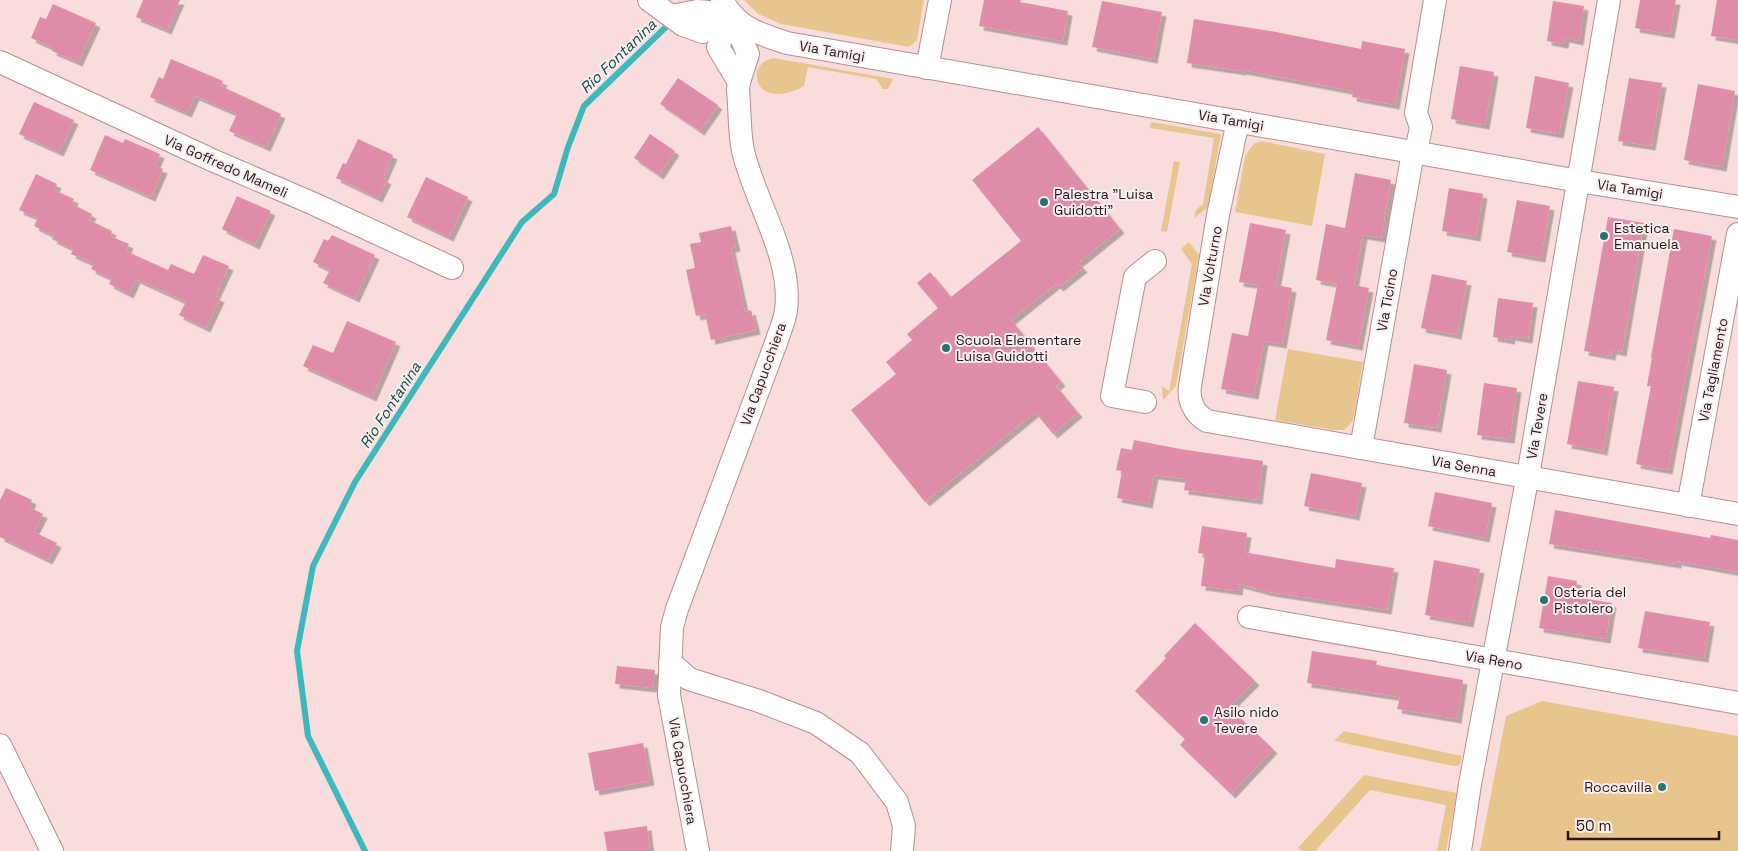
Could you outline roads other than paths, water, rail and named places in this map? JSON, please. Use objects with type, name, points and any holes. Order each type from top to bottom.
[{"type":"street","points":[[650,0],[671,16],[726,7]]},
{"type":"street","points":[[692,0],[726,7]]},
{"type":"street","points":[[928,68],[940,0]]},
{"type":"street","name":"Via Ticino","points":[[1361,448],[1420,126],[1416,113],[1435,0]]},
{"type":"street","name":"Via Tevere","points":[[1460,851],[1470,784],[1528,478],[1609,0]]},
{"type":"street","name":"Via Tamigi","points":[[726,7],[746,28],[787,43],[1738,207]]},
{"type":"street","name":"Via Capucchiera","points":[[698,851],[669,695],[672,626],[777,340],[786,310],[786,280],[782,260],[755,190],[743,150],[739,82],[748,54],[726,7]]},
{"type":"street","name":"Via Goffredo Mameli","points":[[0,62],[452,268]]},
{"type":"street","name":"Via Volturno","points":[[1195,410],[1189,393],[1190,386],[1218,215],[1238,122]]},
{"type":"street","name":"Via Tagliamento","points":[[1688,506],[1738,234]]},
{"type":"street","points":[[1145,402],[1112,396],[1135,277],[1155,261]]},
{"type":"street","name":"Via Senna","points":[[1195,410],[1198,415],[1207,421],[1738,514]]},
{"type":"street","name":"Via Reno","points":[[1249,617],[1738,703]]},
{"type":"street","points":[[670,662],[689,679],[760,701],[816,724],[860,753],[896,802],[904,826],[902,851]]},
{"type":"street","points":[[0,746],[52,851]]},
{"type":"waterway","name":"Rio Fontanina","points":[[365,851],[308,736],[297,651],[313,566],[355,482],[522,222],[554,194],[568,147],[584,106],[668,25]]},
{"type":"place","name":"Palestra \"Luisa Guidotti\"","points":[[1044,202]]},
{"type":"place","name":"Estetica Emanuela","points":[[1604,236]]},
{"type":"place","name":"Scuola Elementare Luisa Guidotti","points":[[946,348]]},
{"type":"place","name":"Osteria del Pistolero","points":[[1544,600]]},
{"type":"place","name":"Asilo nido Tevere","points":[[1204,720]]},
{"type":"place","name":"Roccavilla","points":[[1662,787]]}]
